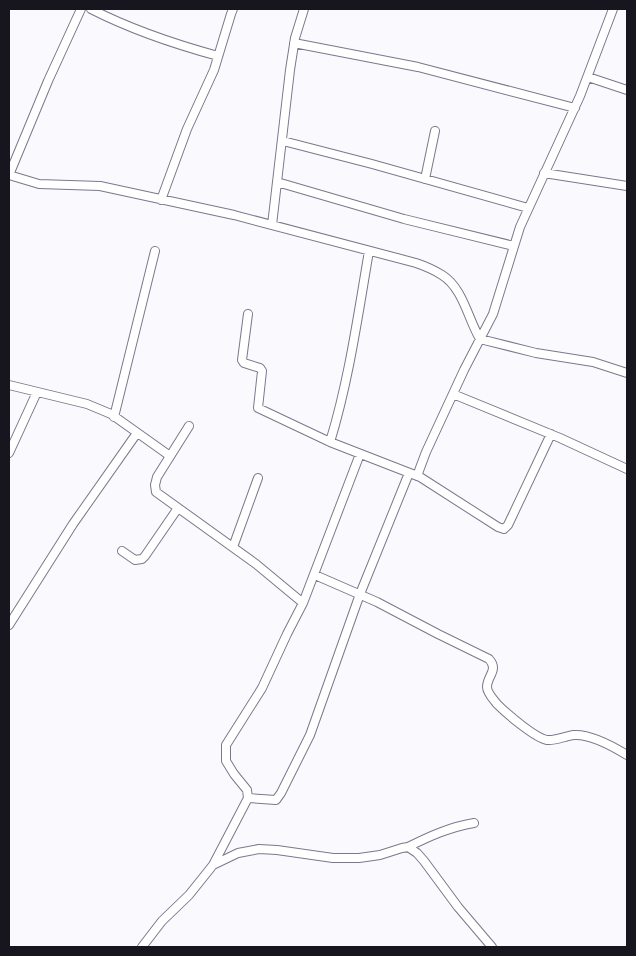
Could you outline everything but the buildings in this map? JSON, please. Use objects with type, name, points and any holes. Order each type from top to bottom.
[{"type":"street","points":[[81,9],[48,81],[9,175],[39,184],[100,186],[241,216],[416,263],[430,268],[447,279],[459,295],[480,339]]},
{"type":"street","points":[[91,9],[117,22],[162,40],[218,56]]},
{"type":"street","points":[[161,200],[187,129],[214,70],[230,14],[234,9]]},
{"type":"street","points":[[272,225],[294,43],[304,9]]},
{"type":"street","points":[[417,476],[453,394],[493,314],[520,226],[575,108],[613,9]]},
{"type":"street","points":[[294,43],[418,67],[575,108]]},
{"type":"street","points":[[588,77],[627,90]]},
{"type":"street","points":[[424,179],[435,132]]},
{"type":"street","points":[[282,141],[528,208]]},
{"type":"street","points":[[544,173],[627,186]]},
{"type":"street","points":[[278,182],[404,219],[514,246]]},
{"type":"street","points":[[114,417],[155,251]]},
{"type":"street","points":[[330,442],[349,364],[369,251]]},
{"type":"street","points":[[248,314],[242,360],[244,363],[260,368],[262,371],[258,408],[330,442],[409,472],[498,527],[504,529],[508,525],[551,434]]},
{"type":"street","points":[[480,339],[536,353],[593,362],[627,373]]},
{"type":"street","points":[[9,384],[87,404],[114,417],[170,456]]},
{"type":"street","points":[[9,453],[38,392]]},
{"type":"street","points":[[453,394],[551,434],[627,469]]},
{"type":"street","points":[[189,426],[157,477],[155,488],[158,494],[233,547],[303,603]]},
{"type":"street","points":[[9,625],[73,524],[137,433]]},
{"type":"street","points":[[142,947],[162,921],[189,896],[212,865],[248,798],[248,790],[226,761],[226,746],[262,688],[303,603],[360,454]]},
{"type":"street","points":[[248,798],[276,800],[282,793],[310,735],[360,594],[409,472]]},
{"type":"street","points":[[233,547],[258,478]]},
{"type":"street","points":[[122,551],[135,560],[142,558],[150,551],[178,508]]},
{"type":"street","points":[[314,575],[360,594],[490,659],[493,671],[488,684],[489,693],[496,703],[520,724],[542,738],[548,740],[574,735],[588,736],[627,755]]},
{"type":"street","points":[[212,865],[238,853],[259,849],[284,850],[332,858],[380,855],[408,847],[457,826],[474,823]]},
{"type":"street","points":[[408,847],[424,861],[458,907],[492,947]]}]
